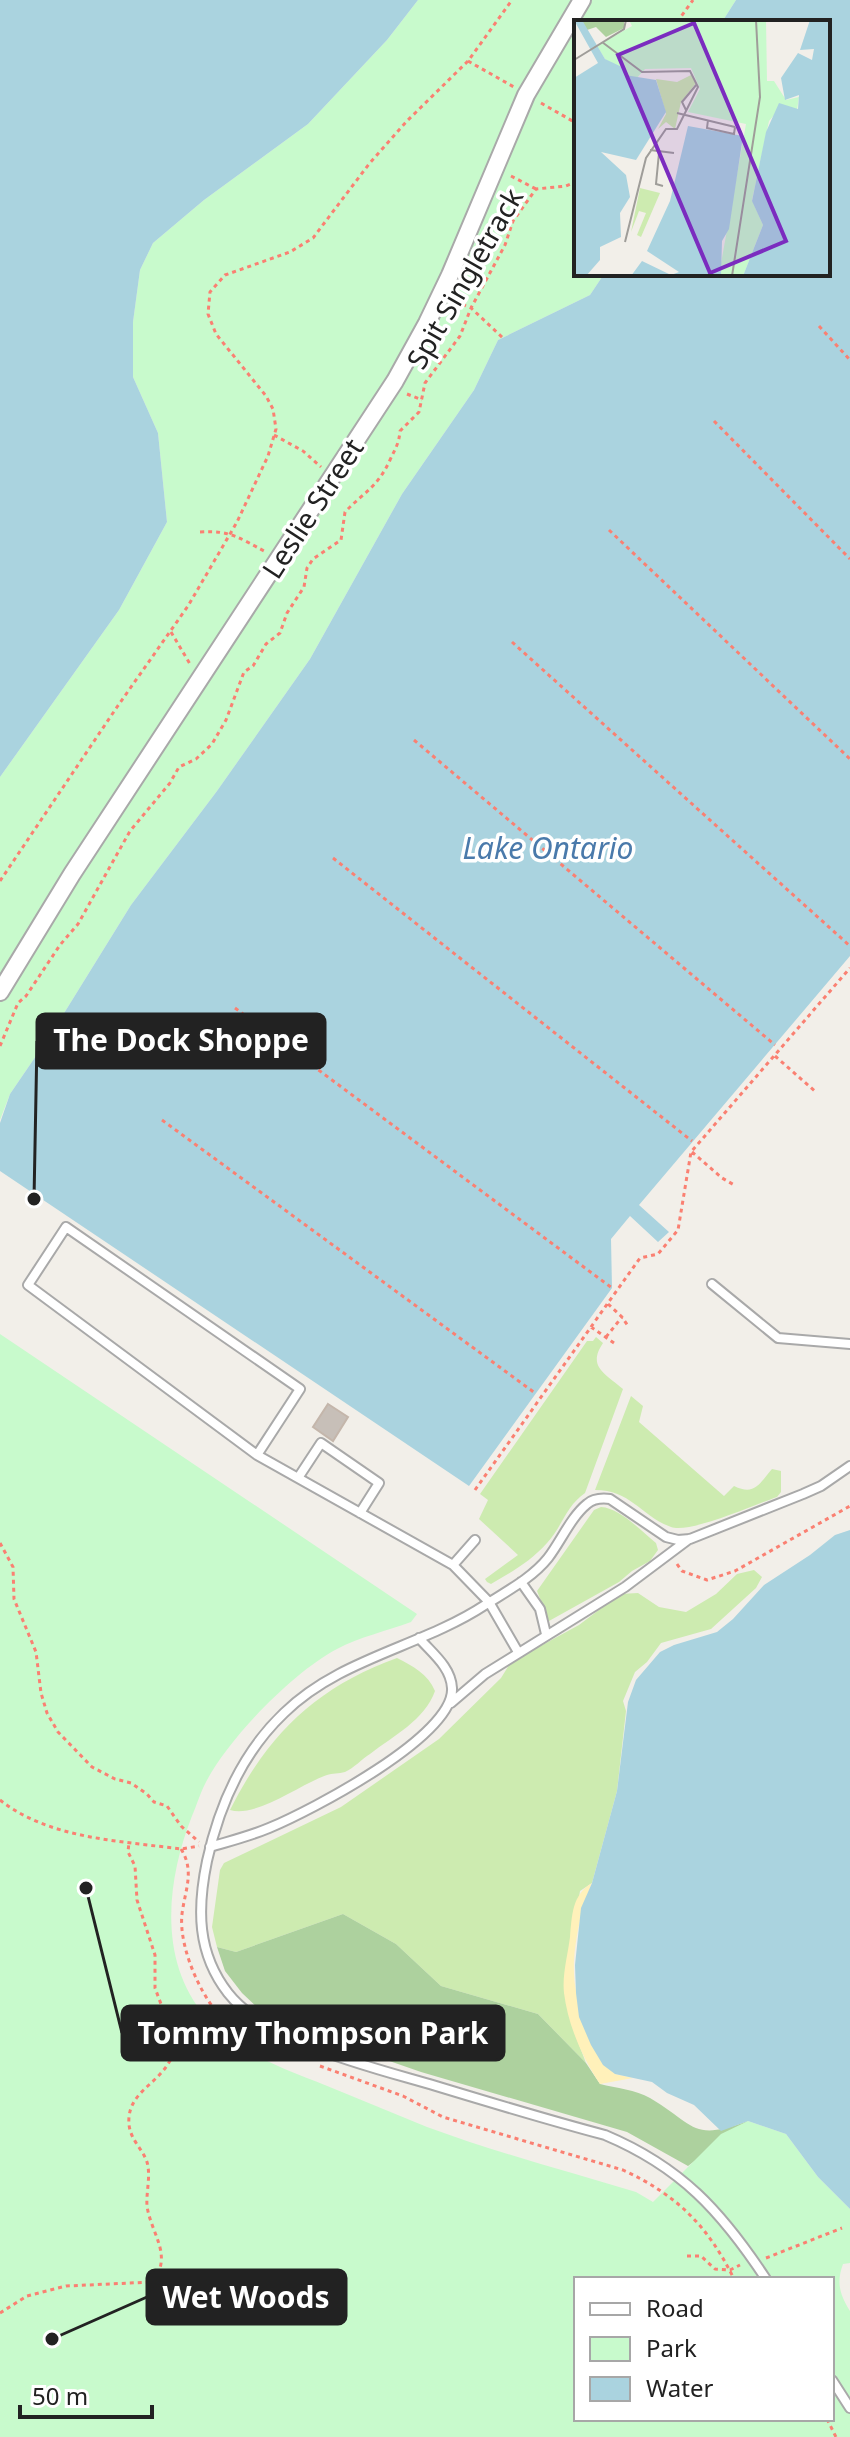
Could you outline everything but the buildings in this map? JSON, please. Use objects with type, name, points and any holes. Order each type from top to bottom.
[{"type":"street","name":"Leslie Street","points":[[0,992],[72,874],[395,381],[427,323],[526,95],[582,0]]},
{"type":"lane","points":[[257,1455],[300,1389],[66,1227],[28,1285],[257,1455],[453,1565],[489,1602],[518,1652]]},
{"type":"lane","points":[[712,1284],[778,1338],[849,1342]]},
{"type":"lane","points":[[298,1478],[321,1443],[379,1483],[360,1513]]},
{"type":"lane","points":[[208,1847],[267,1829],[335,1796],[427,1734],[450,1704],[485,1674],[625,1587],[690,1539],[812,1490],[850,1466]]},
{"type":"lane","points":[[690,1539],[666,1537],[618,1502],[602,1498],[594,1500],[582,1510],[547,1560],[521,1582],[442,1629],[335,1675],[282,1714],[234,1778],[219,1813],[208,1847],[201,1893],[203,1943],[213,1970],[230,1995],[253,2016],[281,2033],[331,2055],[605,2135],[664,2164],[709,2204],[764,2277]]},
{"type":"lane","points":[[453,1565],[475,1540]]},
{"type":"lane","points":[[521,1582],[540,1609],[546,1634]]},
{"type":"lane","points":[[419,1638],[444,1665],[450,1677],[453,1690],[450,1704]]},
{"type":"lane","points":[[834,2383],[850,2408]]},
{"type":"path","points":[[0,881],[171,632],[230,533],[258,479],[274,435],[274,416],[266,396],[223,344],[209,319],[210,293],[225,275],[290,252],[313,238],[369,164],[407,121],[468,61],[512,0]]},
{"type":"path","points":[[678,20],[693,0]]},
{"type":"path","points":[[468,61],[574,122]]},
{"type":"path","points":[[491,171],[515,177],[536,189]]},
{"type":"path","name":"Spit Singletrack","points":[[0,1046],[18,1003],[78,924],[130,831],[170,783],[179,767],[196,759],[212,744],[226,720],[244,672],[253,666],[266,644],[280,633],[287,613],[304,587],[307,568],[313,559],[341,540],[345,512],[376,486],[386,471],[399,444],[400,431],[419,412],[425,383],[460,336],[471,308],[505,245],[513,221],[536,189],[574,183]]},
{"type":"path","points":[[471,308],[503,338]]},
{"type":"path","points":[[819,326],[850,360]]},
{"type":"path","points":[[714,421],[850,559]]},
{"type":"path","points":[[274,435],[303,451],[333,477]]},
{"type":"path","points":[[609,530],[850,759]]},
{"type":"path","points":[[200,532],[230,533],[280,558]]},
{"type":"path","points":[[171,632],[184,658],[202,675]]},
{"type":"path","points":[[512,642],[850,946]]},
{"type":"path","points":[[414,740],[775,1045]]},
{"type":"path","points":[[333,858],[692,1141]]},
{"type":"path","points":[[475,1490],[640,1258],[658,1254],[678,1230],[691,1152],[850,968]]},
{"type":"path","points":[[235,1008],[612,1288]]},
{"type":"path","points":[[774,1055],[817,1093]]},
{"type":"path","points":[[162,1120],[535,1393]]},
{"type":"path","points":[[691,1152],[736,1186]]},
{"type":"path","points":[[608,1304],[628,1326]]},
{"type":"path","points":[[606,1337],[622,1317]]},
{"type":"path","points":[[591,1327],[614,1343]]},
{"type":"path","points":[[671,1554],[682,1571],[707,1580],[735,1571],[850,1506]]},
{"type":"path","points":[[0,1543],[13,1567],[14,1599],[36,1652],[47,1713],[58,1732],[92,1767],[131,1783],[154,1802],[167,1806],[181,1826],[208,1847]]},
{"type":"path","points":[[0,1800],[11,1809],[42,1823],[74,1833],[181,1849]]},
{"type":"path","points":[[0,2313],[27,2296],[66,2286],[152,2282],[160,2272],[162,2248],[151,2225],[147,2202],[147,2160],[134,2143],[129,2117],[139,2093],[162,2072],[175,2052],[173,2036],[155,1988],[155,1955],[137,1900],[135,1866],[128,1852],[129,1842]]},
{"type":"green space","points":[[418,0],[736,0],[723,20],[574,20],[574,276],[603,276],[590,295],[498,340],[474,390],[402,494],[310,659],[217,791],[131,905],[10,1094],[0,1120],[0,777],[119,610],[167,522],[158,433],[133,377],[133,322],[140,270],[153,243],[204,200],[308,124],[387,40]]},
{"type":"green space","points":[[0,1334],[417,1614],[411,1622],[337,1649],[301,1673],[246,1727],[206,1782],[183,1840],[171,1919],[173,1945],[180,1971],[190,1995],[206,2017],[234,2042],[284,2069],[427,2127],[636,2192],[653,2202],[721,2134],[748,2121],[786,2134],[818,2177],[850,2209],[850,2263],[843,2264],[840,2283],[850,2311],[850,2437],[0,2437]]},
{"type":"green space","points":[[596,1337],[603,1343],[597,1358],[600,1369],[623,1389],[585,1493],[573,1504],[541,1549],[521,1566],[491,1584],[485,1579],[518,1555],[479,1519],[488,1500],[480,1494],[587,1341],[593,1341]]},
{"type":"green space","points":[[631,1396],[643,1406],[639,1422],[724,1496],[734,1486],[747,1490],[756,1487],[772,1469],[781,1471],[781,1492],[777,1497],[723,1517],[680,1528],[661,1522],[618,1494],[595,1490]]},
{"type":"green space","points":[[601,1507],[616,1511],[630,1521],[656,1543],[658,1550],[650,1561],[619,1582],[549,1621],[537,1591],[594,1510]]},
{"type":"green space","points":[[754,1570],[762,1577],[756,1588],[711,1629],[661,1643],[635,1672],[623,1701],[626,1711],[617,1791],[592,1883],[580,1891],[564,1990],[572,2026],[586,2063],[538,2014],[441,1986],[396,1944],[343,1914],[236,1952],[217,1947],[212,1927],[220,1870],[224,1863],[341,1807],[439,1739],[501,1678],[511,1662],[579,1625],[620,1594],[638,1593],[659,1607],[686,1612],[716,1594],[737,1574]]},
{"type":"green space","points":[[397,1658],[424,1675],[435,1691],[416,1719],[345,1772],[317,1779],[266,1805],[241,1811],[230,1810],[261,1758],[298,1716],[342,1683]]},
{"type":"green space","points":[[343,1914],[396,1944],[441,1986],[538,2014],[586,2063],[600,2084],[644,2095],[695,2128],[715,2130],[748,2121],[688,2166],[627,2132],[421,2072],[286,2025],[260,2010],[225,1971],[217,1947],[236,1952]]},
{"type":"sand","points":[[592,1883],[577,1938],[574,1968],[577,1994],[615,2074],[633,2078],[600,2084],[572,2029],[564,1986],[574,1906],[580,1893]]},
{"type":"water","points":[[0,0],[418,0],[387,40],[308,124],[204,200],[153,243],[140,270],[133,322],[133,377],[158,433],[167,522],[119,610],[0,777]]},
{"type":"water","name":"Lake Ontario","points":[[736,0],[850,0],[850,956],[639,1205],[669,1232],[658,1242],[630,1216],[611,1239],[612,1288],[469,1486],[0,1171],[0,1123],[10,1094],[131,905],[217,791],[310,659],[402,494],[474,390],[498,340],[590,295],[603,276],[830,276],[830,20],[723,20]]},
{"type":"water","points":[[850,1530],[850,2209],[818,2177],[786,2134],[748,2121],[721,2131],[694,2105],[667,2093],[652,2082],[615,2074],[603,2065],[579,2017],[575,1965],[581,1908],[592,1883],[617,1791],[628,1702],[636,1680],[660,1652],[717,1632],[764,1585],[835,1535]]},
{"type":"place","name":"The Dock Shoppe","points":[[34,1199]]},
{"type":"place","name":"Tommy Thompson Park","points":[[86,1888]]},
{"type":"place","name":"Wet Woods","points":[[52,2339]]}]
